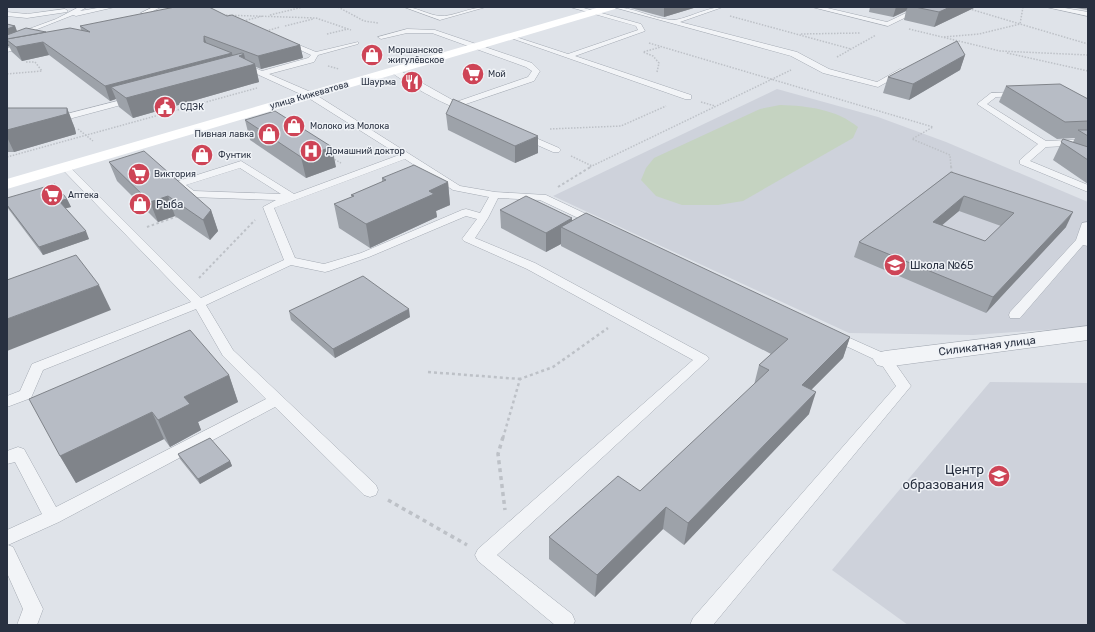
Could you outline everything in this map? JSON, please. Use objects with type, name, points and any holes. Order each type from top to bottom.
[{"type":"main road","name":"улица Кижеватова","points":[[7,184],[611,7]]},
{"type":"street","name":"Силикатная улица","points":[[885,359],[1088,334]]},
{"type":"lane","points":[[64,17],[112,7]]},
{"type":"lane","points":[[142,23],[156,20],[144,13],[158,7]]},
{"type":"lane","points":[[407,7],[440,18],[483,7]]},
{"type":"lane","points":[[573,7],[639,25],[660,18]]},
{"type":"lane","points":[[616,7],[794,54],[826,72],[878,85],[912,67]]},
{"type":"lane","points":[[672,22],[720,7]]},
{"type":"lane","points":[[814,7],[888,24],[924,7]]},
{"type":"lane","points":[[1049,7],[1088,14]]},
{"type":"lane","points":[[7,39],[64,17],[82,8]]},
{"type":"lane","points":[[7,14],[27,16],[82,8]]},
{"type":"lane","points":[[568,56],[642,31],[639,25]]},
{"type":"lane","points":[[381,37],[407,31],[433,31],[529,65],[536,72],[531,79],[455,105]]},
{"type":"lane","points":[[262,32],[315,54],[356,43]]},
{"type":"lane","points":[[511,37],[688,97]]},
{"type":"lane","points":[[7,50],[37,44]]},
{"type":"lane","points":[[261,74],[311,60],[315,54]]},
{"type":"lane","points":[[233,62],[310,95],[457,188],[495,195],[542,197],[606,227]]},
{"type":"lane","points":[[232,72],[247,68]]},
{"type":"lane","points":[[394,71],[439,97],[470,111]]},
{"type":"lane","points":[[1032,94],[994,95],[981,104],[1044,144],[1088,142]]},
{"type":"lane","points":[[44,121],[51,121],[140,97]]},
{"type":"lane","points":[[513,131],[556,150]]},
{"type":"lane","points":[[1044,144],[1023,162],[1088,189]]},
{"type":"lane","points":[[290,261],[268,207],[406,156]]},
{"type":"lane","points":[[241,164],[293,198],[191,194],[179,184],[241,164]]},
{"type":"lane","points":[[64,167],[199,303],[228,353],[370,490]]},
{"type":"lane","points":[[495,195],[483,218],[468,239],[531,266],[702,359],[484,555],[565,624]]},
{"type":"lane","points":[[7,402],[26,394],[37,367],[199,303],[290,261],[325,268],[365,255],[466,212],[483,218]]},
{"type":"lane","points":[[1015,315],[1085,242],[1086,225]]},
{"type":"lane","points":[[700,625],[904,386],[885,359],[821,328]]},
{"type":"lane","points":[[7,538],[53,517],[276,400]]},
{"type":"lane","points":[[7,458],[18,453],[53,517]]},
{"type":"lane","points":[[7,553],[34,610],[27,625]]},
{"type":"path","points":[[236,22],[303,7]]},
{"type":"path","points":[[338,7],[364,21],[394,26],[407,31]]},
{"type":"path","points":[[970,7],[966,8],[1088,44]]},
{"type":"path","points":[[1020,24],[1023,7]]},
{"type":"path","points":[[710,10],[851,49]]},
{"type":"path","points":[[223,15],[268,15],[316,18],[348,29],[327,34]]},
{"type":"path","points":[[262,32],[316,18]]},
{"type":"path","points":[[888,24],[1088,71]]},
{"type":"path","points":[[940,37],[979,34],[1020,24]]},
{"type":"path","points":[[796,34],[865,33]]},
{"type":"path","points":[[819,68],[880,33],[873,33]]},
{"type":"path","points":[[627,36],[933,127],[912,139],[950,155],[953,180]]},
{"type":"path","points":[[650,84],[656,77],[659,63],[653,56],[643,52],[661,46]]},
{"type":"path","points":[[1000,51],[1088,55]]},
{"type":"path","points":[[7,74],[42,71],[35,62]]},
{"type":"path","points":[[542,197],[592,166],[808,62]]},
{"type":"path","points":[[328,66],[341,70]]},
{"type":"path","points":[[7,157],[279,82]]},
{"type":"path","points":[[513,131],[621,126],[688,97]]},
{"type":"path","points":[[78,129],[96,143]]},
{"type":"path","points":[[556,150],[592,166]]},
{"type":"path","points":[[332,157],[357,174]]},
{"type":"path","points":[[187,291],[268,207]]},
{"type":"path","points":[[159,222],[180,215]]},
{"type":"path","points":[[428,372],[520,379],[553,368],[624,316]]},
{"type":"path","points":[[508,534],[498,454],[520,379]]},
{"type":"path","points":[[370,490],[484,555]]},
{"type":"shaded area","name":"Школа №65","points":[[777,89],[878,117],[946,142],[1088,202],[1088,327],[973,335],[849,333],[553,196]]},
{"type":"shaded area","name":"Центр образования","points":[[990,382],[1088,383],[1088,625],[908,625],[832,570]]},
{"type":"green space","points":[[780,105],[801,106],[831,112],[858,127],[853,138],[743,201],[718,205],[682,205],[656,196],[641,180],[646,168],[654,158],[760,109]]},
{"type":"building","points":[[175,7],[209,7],[227,16],[232,15],[300,45],[258,56],[204,36],[204,42],[232,53],[105,86],[43,42],[16,47],[7,40],[70,28],[90,32],[80,26]]},
{"type":"building","points":[[915,7],[950,7],[939,12]]},
{"type":"building","points":[[7,24],[15,26],[7,29]]},
{"type":"building","points":[[26,28],[46,32],[7,39],[7,35]]},
{"type":"building","points":[[957,41],[965,55],[913,84],[888,77]]},
{"type":"building","points":[[242,53],[244,54],[239,56],[255,64],[126,98],[111,87]]},
{"type":"building","points":[[1060,84],[1088,99],[1088,121],[1065,122],[1006,86]]},
{"type":"building","points":[[453,99],[538,136],[515,146],[446,114]]},
{"type":"building","points":[[7,108],[67,108],[67,114],[7,130]]},
{"type":"building","points":[[275,111],[332,147],[301,157],[245,120]]},
{"type":"building","points":[[1078,130],[1088,130],[1088,136]]},
{"type":"building","points":[[1063,139],[1088,147],[1088,160],[1061,142]]},
{"type":"building","points":[[144,151],[211,210],[203,220],[168,196],[150,202],[109,162]]},
{"type":"building","points":[[414,165],[448,182],[429,191],[434,194],[366,224],[334,204],[386,180],[382,178]]},
{"type":"building","points":[[951,172],[1073,212],[993,297],[859,242]],"holes":[[[964,196],[1014,213],[985,241],[933,222]]]},
{"type":"building","points":[[55,184],[67,199],[59,201],[86,231],[39,247],[7,205],[7,198]]},
{"type":"building","points":[[526,196],[572,218],[546,233],[500,210]]},
{"type":"building","points":[[586,213],[850,337],[802,385],[816,392],[688,523],[666,507],[597,575],[549,537],[618,476],[640,491],[769,370],[759,365],[788,339],[561,227]]},
{"type":"building","points":[[76,255],[99,285],[7,319],[7,280]]},
{"type":"building","points":[[363,276],[409,309],[333,349],[289,311]]},
{"type":"building","points":[[190,330],[229,375],[184,397],[190,404],[158,420],[152,412],[60,456],[29,399]]},
{"type":"building","points":[[210,438],[230,461],[198,479],[178,454]]},
{"type":"place","name":"Моршанское жигулёвское","points":[[372,55]]},
{"type":"place","name":"Мой","points":[[473,74]]},
{"type":"place","name":"Шаурма","points":[[412,82]]},
{"type":"place","name":"СДЭК","points":[[165,107]]},
{"type":"place","name":"Молоко из Молока","points":[[294,126]]},
{"type":"place","name":"Пивная лавка","points":[[269,134]]},
{"type":"place","name":"Домашний доктор","points":[[311,151]]},
{"type":"place","name":"Фунтик","points":[[202,155]]},
{"type":"place","name":"Виктория","points":[[139,174]]},
{"type":"place","name":"Аптека","points":[[52,195]]},
{"type":"place","name":"Рыба","points":[[140,204]]},
{"type":"place","name":"Школа №65","points":[[895,265]]},
{"type":"place","name":"Центр образования","points":[[999,476]]}]
